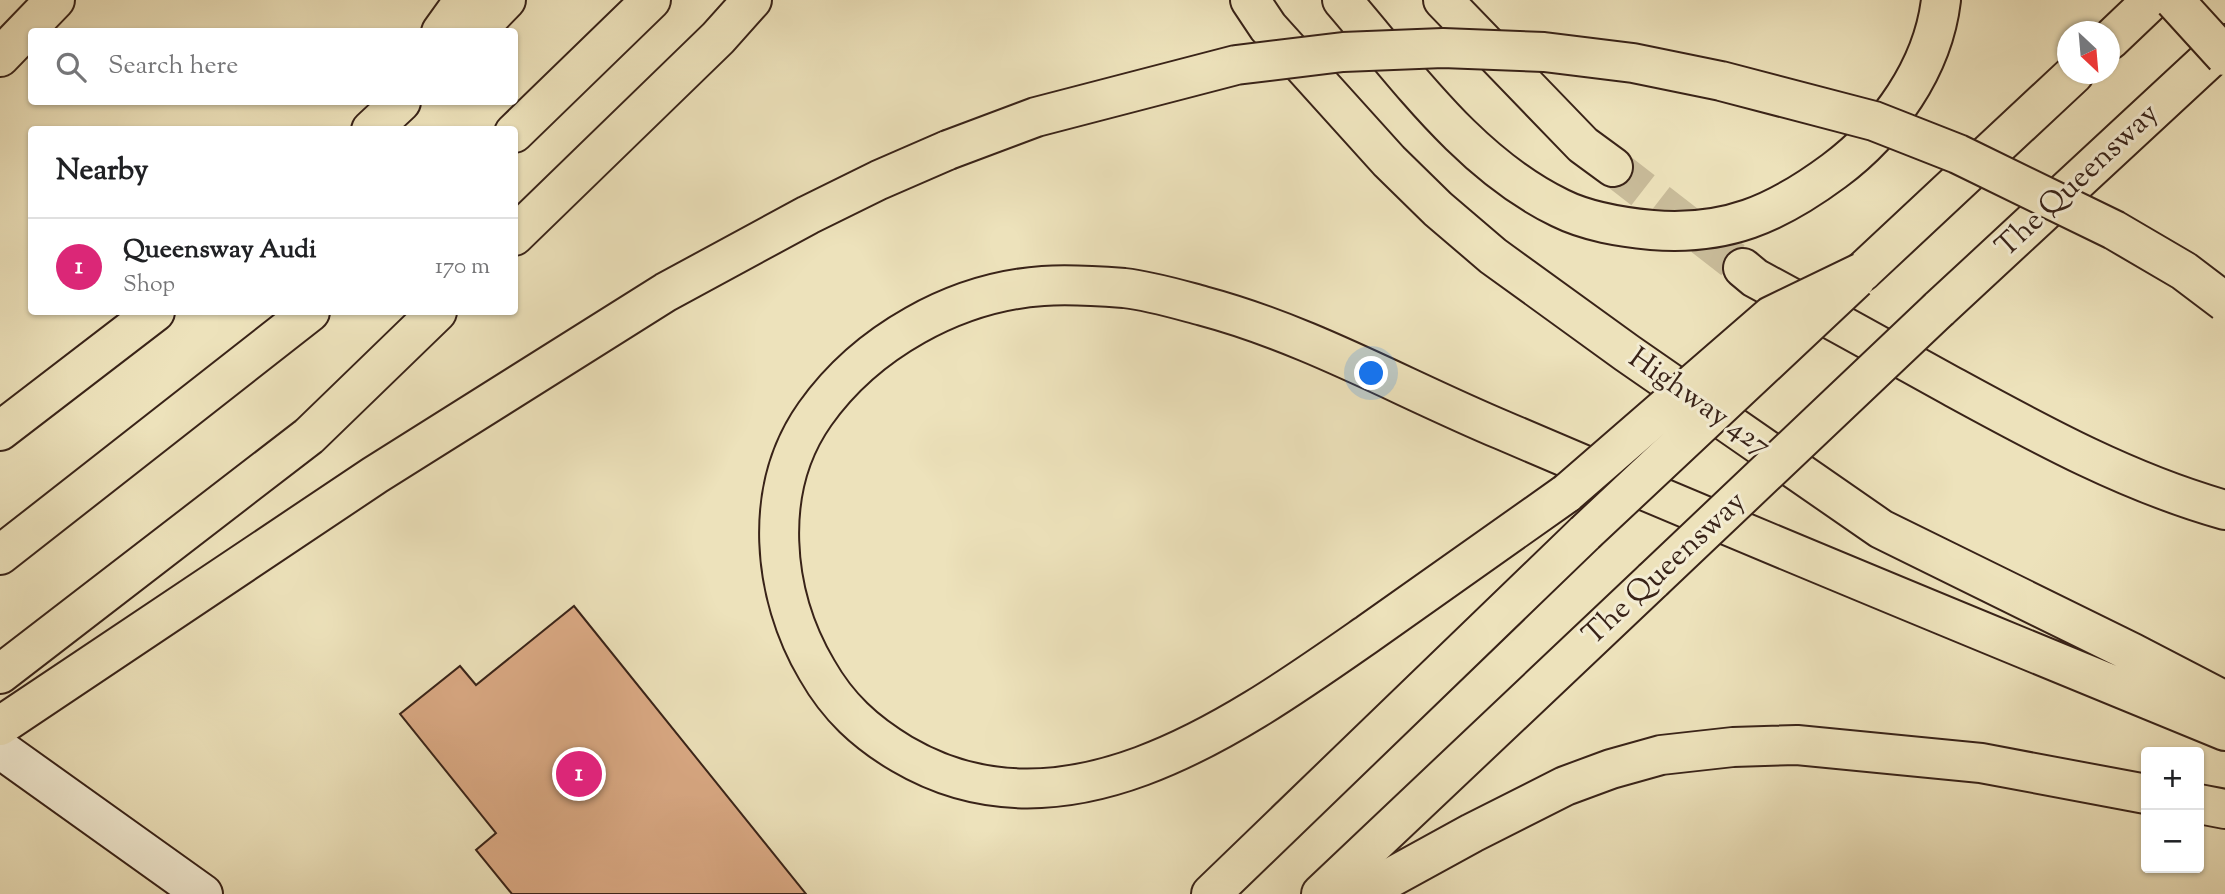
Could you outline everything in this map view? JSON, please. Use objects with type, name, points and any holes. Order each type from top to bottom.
[{"type":"main road","points":[[0,57],[55,0]]},
{"type":"main road","points":[[444,28],[464,0]]},
{"type":"main road","points":[[479,28],[506,0]]},
{"type":"main road","points":[[518,129],[652,0]]},
{"type":"main road","points":[[518,232],[718,38],[752,0]]},
{"type":"main road","points":[[718,38],[781,0]]},
{"type":"main road","name":"Highway 427","points":[[1250,0],[1268,27],[1389,162],[1493,256],[1560,305],[1881,529],[2225,701]]},
{"type":"main road","points":[[1342,0],[1453,126],[1491,163],[1536,195],[1562,209],[1613,225],[1692,231],[1753,219],[1805,192],[1855,155],[1891,116],[1919,71],[1931,44],[1941,0]]},
{"type":"main road","points":[[1443,0],[1583,145],[1613,167]]},
{"type":"main road","points":[[2120,30],[2152,0]]},
{"type":"main road","points":[[2174,0],[2225,56]]},
{"type":"main road","name":"The Queensway","points":[[1321,894],[1939,309],[2225,44]]},
{"type":"main road","points":[[0,726],[375,475],[666,292],[808,215],[948,150],[1036,117],[1237,65],[1343,52],[1443,48],[1544,52],[1621,61],[1721,81],[1874,121],[1958,154],[2114,230],[2184,271],[2225,302]]},
{"type":"main road","points":[[1211,894],[1585,533],[2063,84]]},
{"type":"main road","points":[[372,126],[387,105]]},
{"type":"main road","points":[[374,126],[398,105]]},
{"type":"main road","points":[[1743,268],[1755,278],[2097,462],[2193,501],[2225,510]]},
{"type":"main road","points":[[1863,272],[1771,316],[1567,493],[1283,693],[1191,744],[1127,773],[1074,786],[1028,788],[991,786],[954,779],[922,766],[863,729],[842,708],[806,651],[793,621],[785,594],[778,532],[780,503],[796,448],[811,419],[837,386],[863,361],[906,331],[947,309],[987,295],[1042,286],[1129,288],[1234,314],[1306,340],[1487,424],[1804,559],[2225,731]]},
{"type":"main road","points":[[0,431],[151,315]]},
{"type":"main road","points":[[0,555],[306,315]]},
{"type":"main road","points":[[0,674],[309,436],[434,315]]},
{"type":"main road","points":[[1361,894],[1565,786],[1661,755],[1732,747],[1797,745],[1981,763],[2141,793]]},
{"type":"main road","points":[[0,749],[203,894]]},
{"type":"main road","points":[[2204,805],[2225,809]]},
{"type":"building","points":[[574,606],[806,894],[512,894],[476,850],[496,833],[400,714],[460,666],[476,685]]},
{"type":"tunnel","points":[[1613,167],[1743,268]]},
{"type":"place","name":"Queensway Audi","points":[[579,774]]}]
